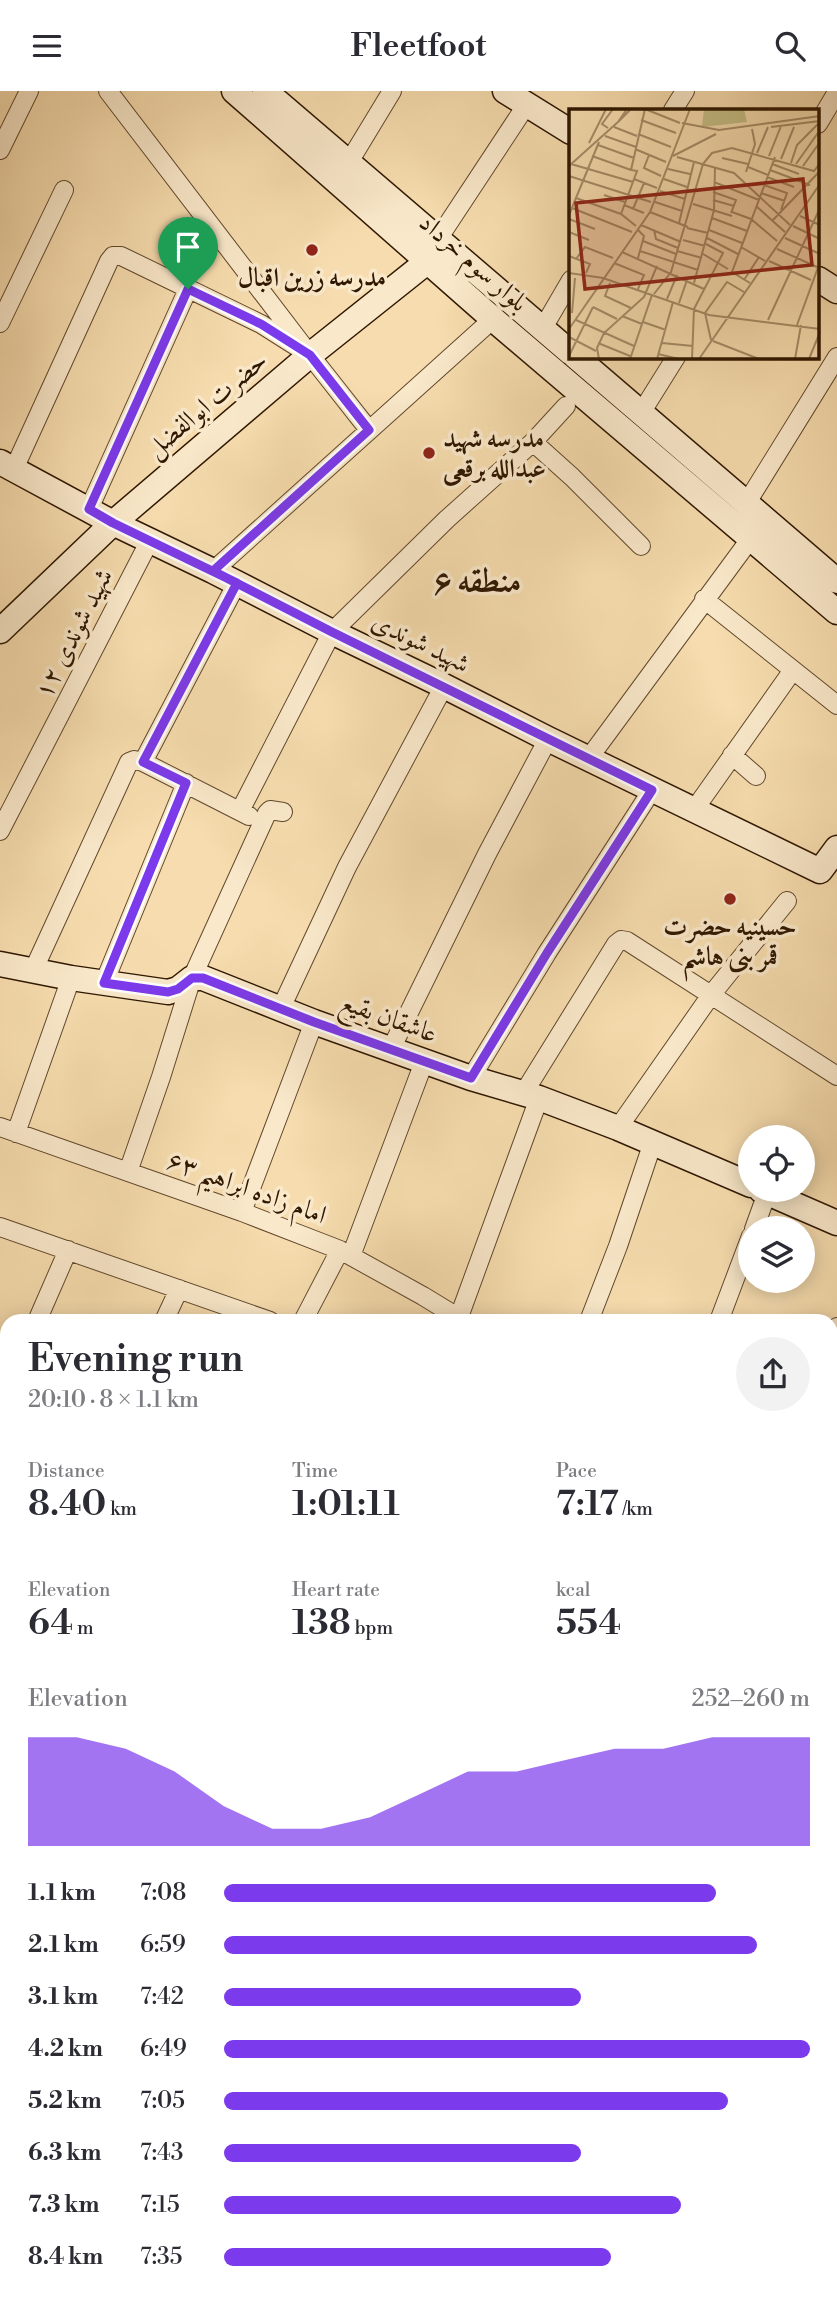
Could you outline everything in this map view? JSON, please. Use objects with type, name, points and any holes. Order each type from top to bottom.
[{"type":"street","points":[[0,150],[29,91]]},
{"type":"street","points":[[108,91],[369,430]]},
{"type":"street","name":"بلوار سوم خرداد","points":[[234,91],[433,250],[542,328],[569,351]]},
{"type":"street","name":"بلوار سوم خرداد","points":[[265,91],[349,162],[433,250],[493,319],[837,612]]},
{"type":"street","points":[[505,91],[531,98],[569,130]]},
{"type":"street","points":[[674,109],[685,91]]},
{"type":"street","points":[[820,121],[837,92]]},
{"type":"street","points":[[349,162],[389,96]]},
{"type":"street","points":[[433,250],[531,98]]},
{"type":"street","points":[[0,323],[64,190]]},
{"type":"street","name":"حضرت ابوالفضل","points":[[0,631],[113,523],[433,250]]},
{"type":"street","points":[[6,470],[113,256],[121,256],[261,324],[310,355]]},
{"type":"street","points":[[820,280],[837,291]]},
{"type":"street","points":[[542,328],[569,283]]},
{"type":"street","points":[[89,509],[188,289]]},
{"type":"street","points":[[261,324],[276,312]]},
{"type":"street","points":[[213,571],[493,319]]},
{"type":"street","points":[[746,504],[837,357]]},
{"type":"street","points":[[578,359],[837,581]]},
{"type":"street","points":[[641,414],[675,359]]},
{"type":"street","points":[[240,811],[332,632],[447,519],[533,442],[566,406]]},
{"type":"street","points":[[533,442],[641,546]]},
{"type":"street","name":"شهید شوندی","points":[[6,470],[820,871],[837,848]]},
{"type":"street","points":[[589,758],[751,538]]},
{"type":"street","name":"شهید شوندی ۱۲","points":[[1,826],[150,540]]},
{"type":"street","points":[[139,761],[237,583]]},
{"type":"street","points":[[704,599],[837,705]]},
{"type":"street","points":[[694,810],[793,670]]},
{"type":"street","points":[[281,1008],[348,867],[444,686]]},
{"type":"street","points":[[391,1049],[487,854],[548,739]]},
{"type":"street","points":[[732,755],[757,776]]},
{"type":"street","points":[[33,971],[129,762],[139,761],[262,823]]},
{"type":"street","points":[[104,983],[186,783]]},
{"type":"street","points":[[471,1078],[547,953],[652,790]]},
{"type":"street","points":[[128,1172],[192,978],[262,823],[270,810],[283,812]]},
{"type":"street","points":[[618,1128],[711,995],[787,901]]},
{"type":"street","points":[[463,1314],[509,1177],[531,1096],[616,944],[621,940],[627,941],[837,1076]]},
{"type":"street","points":[[0,964],[71,978],[168,992],[178,989],[192,978]]},
{"type":"street","points":[[8,1130],[42,1061],[71,978]]},
{"type":"street","name":"عاشقان بقیع","points":[[192,978],[203,978],[424,1062],[531,1096],[618,1128],[738,1179]]},
{"type":"street","points":[[242,1212],[314,1022]]},
{"type":"street","points":[[307,1314],[345,1253],[391,1150],[424,1062]]},
{"type":"street","name":"امام زاده ابراهیم ۶۳","points":[[8,1130],[242,1212],[345,1253],[452,1314]]},
{"type":"street","points":[[592,1314],[653,1142]]},
{"type":"street","name":"عاشقان بقیع","points":[[789,1202],[837,1223]]},
{"type":"street","points":[[0,1227],[250,1314]]},
{"type":"street","points":[[40,1314],[68,1250]]},
{"type":"street","points":[[722,1314],[738,1271]]},
{"type":"street","points":[[167,1314],[179,1289]]},
{"type":"place","name":"مدرسه زرین اقبال","points":[[312,250]]},
{"type":"place","name":"مدرسه شهید عبدالله برقعی","points":[[429,453]]},
{"type":"place","name":"حسینیه حضرت قمر بنی هاشم","points":[[730,899]]},
{"type":"district","name":"منطقه ۶","points":[[477,580]]},
{"type":"route","points":[[188,289],[89,509],[113,523],[213,571],[237,583],[143,762],[186,783],[104,983],[168,992],[178,989],[192,978],[203,978],[314,1022],[471,1078],[547,953],[652,790],[213,571],[369,430],[310,355],[261,324],[188,289]]}]
